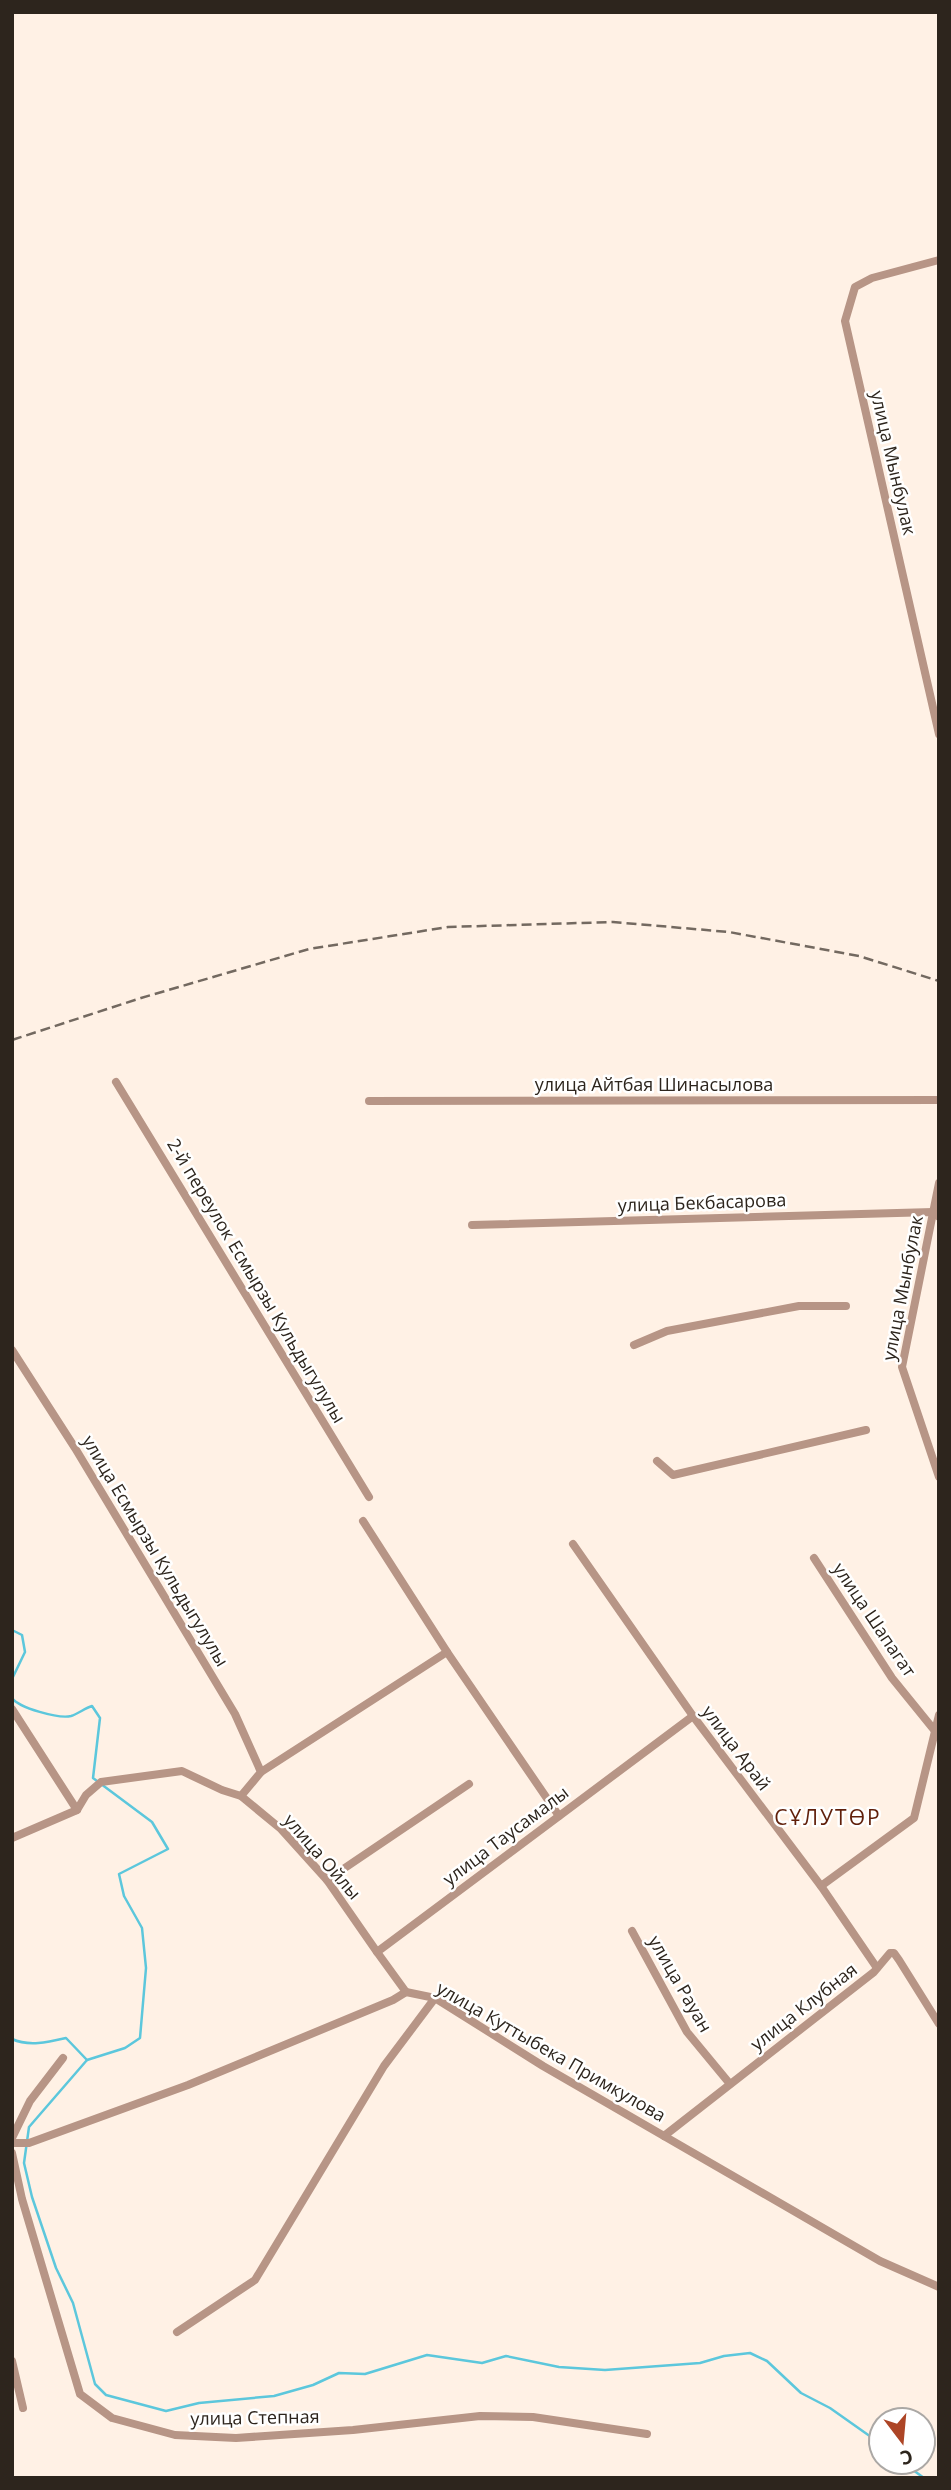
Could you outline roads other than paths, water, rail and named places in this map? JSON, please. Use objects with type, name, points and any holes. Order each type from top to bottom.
[{"type":"street","name":"улица Мынбулак","points":[[939,260],[872,278],[855,286],[845,321],[939,734]]},
{"type":"street","name":"2-й переулок Есмырзы Кульдыгулулы","points":[[116,1082],[369,1497]]},
{"type":"street","name":"улица Айтбая Шинасылова","points":[[369,1101],[939,1100]]},
{"type":"street","name":"улица Мынбулак","points":[[939,1183],[936,1214],[902,1367],[939,1477]]},
{"type":"street","name":"улица Бекбасарова","points":[[472,1225],[936,1214]]},
{"type":"street","points":[[634,1345],[667,1331],[785,1308],[846,1306]]},
{"type":"street","name":"улица Есмырзы Кульдыгулулы","points":[[12,1350],[75,1448],[234,1714],[261,1772]]},
{"type":"street","points":[[657,1461],[673,1475],[866,1430]]},
{"type":"street","points":[[363,1521],[447,1652],[559,1816]]},
{"type":"street","name":"улица Арай","points":[[573,1544],[693,1716],[821,1886],[877,1968]]},
{"type":"street","name":"улица Шапагат","points":[[814,1558],[892,1678],[935,1731]]},
{"type":"street","points":[[241,1796],[261,1772],[447,1652]]},
{"type":"street","points":[[12,1709],[77,1810],[12,1838]]},
{"type":"street","points":[[821,1886],[914,1818],[939,1715]]},
{"type":"street","name":"улица Таусамалы","points":[[377,1952],[693,1716]]},
{"type":"street","name":"улица Ойлы","points":[[77,1810],[86,1795],[102,1782],[181,1771],[241,1796],[281,1829],[327,1880],[377,1952]]},
{"type":"street","points":[[327,1880],[469,1784]]},
{"type":"street","name":"улица Рауан","points":[[632,1931],[687,2032],[730,2084]]},
{"type":"street","points":[[63,2058],[30,2101],[12,2141],[29,2143],[188,2085],[393,2000],[406,1992],[377,1952]]},
{"type":"street","name":"улица Клубная","points":[[664,2136],[874,1972],[890,1953],[894,1953],[939,2024]]},
{"type":"street","name":"улица Куттыбека Примкулова","points":[[406,1992],[435,1998],[543,2066],[880,2261],[939,2287]]},
{"type":"street","points":[[177,2332],[255,2280],[384,2066],[435,1998]]},
{"type":"street","name":"улица Степная","points":[[12,2153],[22,2199],[80,2394],[112,2418],[176,2435],[236,2438],[354,2430],[480,2417],[533,2417],[648,2434]]},
{"type":"street","points":[[12,2361],[23,2408]]},
{"type":"waterway","points":[[12,1630],[22,1635],[25,1652],[12,1679]]},
{"type":"waterway","points":[[12,1698],[31,1709],[58,1716],[71,1716],[92,1706],[100,1718],[93,1778],[152,1822],[168,1849],[119,1874],[124,1896],[142,1928],[146,1968],[140,2038],[125,2048],[87,2060],[29,2127],[24,2163],[32,2197],[56,2268],[73,2303],[95,2384],[106,2395],[166,2411],[199,2403],[274,2396],[313,2385],[339,2373],[365,2374],[427,2355],[482,2363],[506,2356],[559,2367],[605,2370],[700,2363],[724,2356],[750,2353],[767,2361],[801,2393],[830,2408],[867,2434]]},
{"type":"waterway","points":[[12,2039],[32,2043],[66,2038],[87,2060]]},
{"type":"railway","points":[[12,1040],[141,998],[309,949],[448,927],[613,922],[729,932],[859,956],[939,981]]},
{"type":"district","name":"СҰЛУТӨР","points":[[828,1818]]}]
